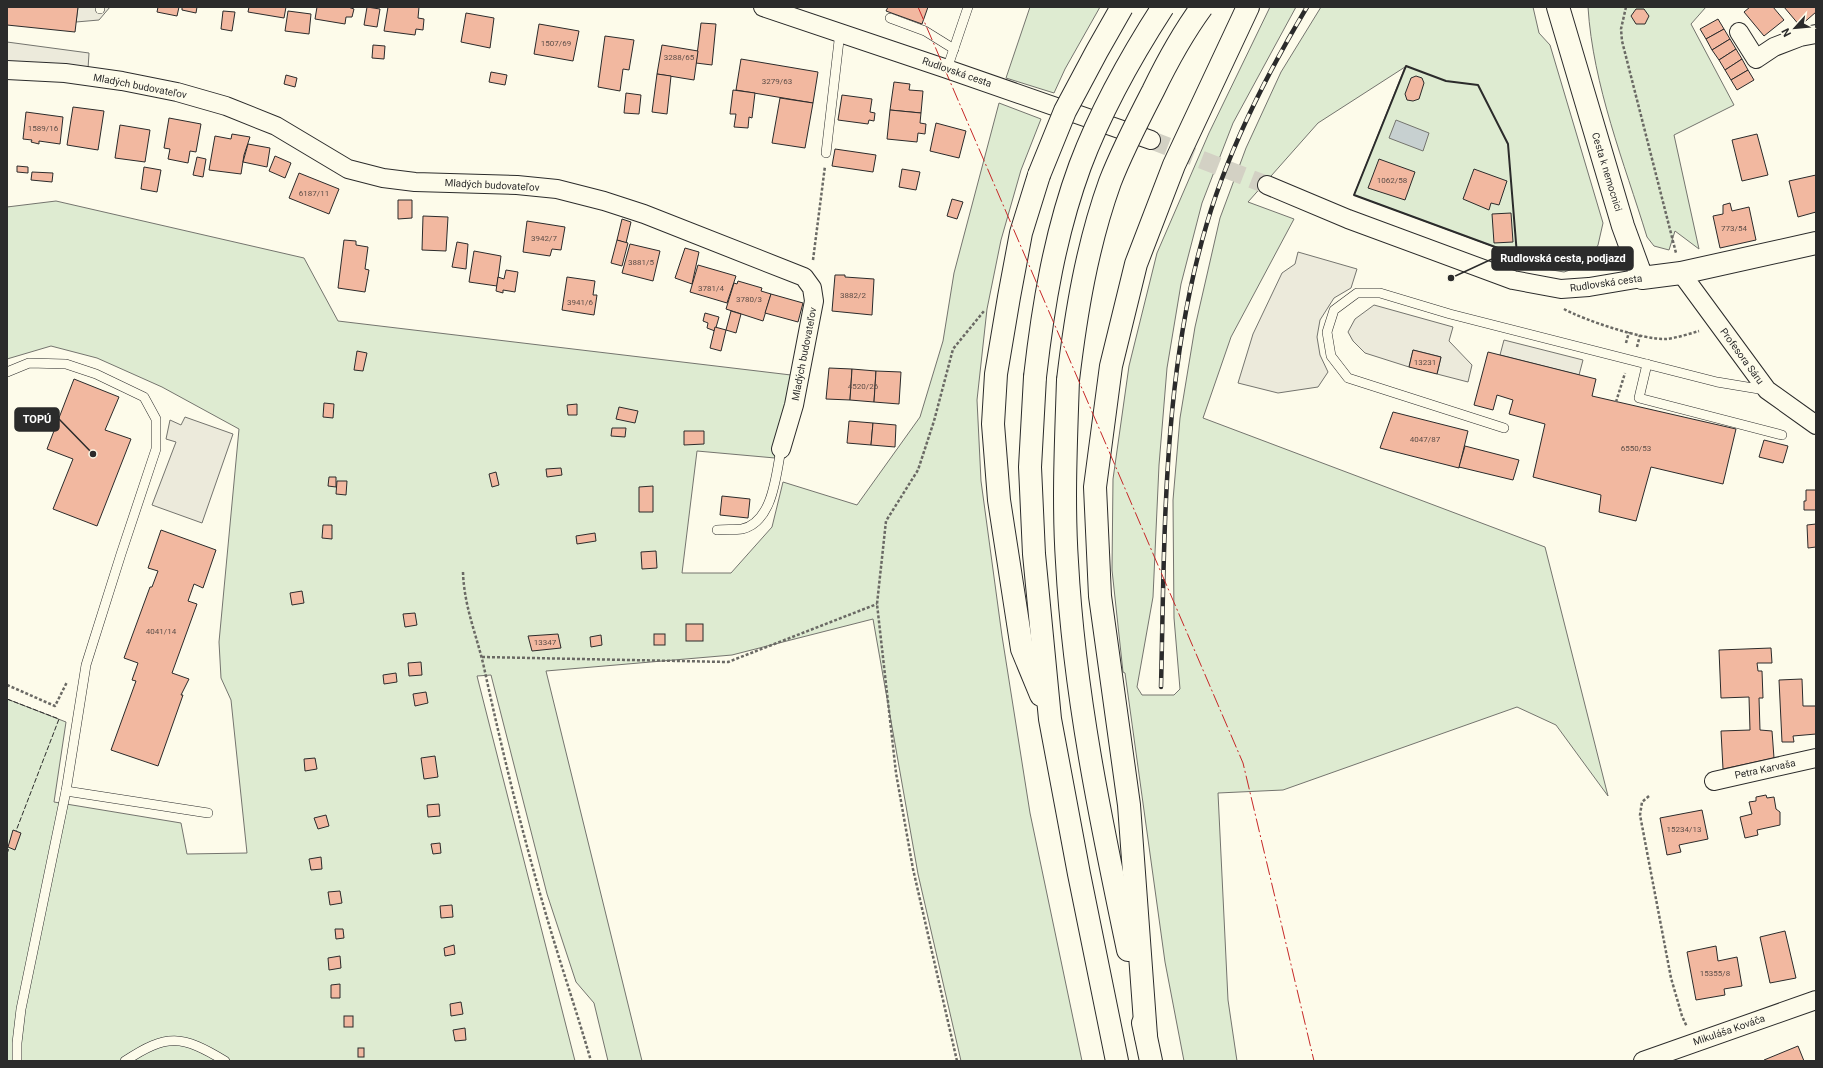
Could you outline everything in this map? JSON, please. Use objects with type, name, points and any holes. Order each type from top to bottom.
[{"type":"main road","points":[[1050,719],[1022,649],[999,500],[993,424],[996,374],[1022,233],[1039,174],[1065,110],[1122,7]]},
{"type":"main road","points":[[1117,1061],[1078,874],[1050,719],[1034,554],[1030,467],[1035,377],[1040,329],[1049,278],[1080,167],[1104,109],[1136,48],[1162,7]]},
{"type":"main road","points":[[1151,1061],[1096,787],[1078,680],[1067,562],[1065,472],[1068,380],[1073,335],[1081,290],[1093,235],[1110,181],[1135,125],[1162,74],[1202,7]]},
{"type":"main road","points":[[1146,1036],[1129,805],[1100,596],[1096,487],[1111,366],[1136,264],[1152,217],[1174,165],[1248,7]]},
{"type":"main road","name":"Cesta k nemocnici","points":[[1558,7],[1623,226],[1642,278]]},
{"type":"main road","name":"Cesta k nemocnici","points":[[1572,7],[1576,65]]},
{"type":"main road","name":"Rudlovská cesta","points":[[1642,278],[1679,265],[1816,243]]},
{"type":"street","name":"Rudlovská cesta","points":[[763,7],[840,32],[1151,140]]},
{"type":"street","points":[[1739,32],[1756,59],[1774,47],[1800,37],[1816,34]]},
{"type":"street","name":"Mladých budovateľov","points":[[7,70],[72,74],[122,81],[177,92],[226,106],[276,126],[348,169],[383,178],[415,182],[517,185],[557,189],[604,201],[644,214],[804,277],[812,288],[814,301],[794,405],[781,449]]},
{"type":"street","name":"Rudlovská cesta","points":[[1266,184],[1348,219],[1513,280],[1562,289],[1589,287],[1642,278]]},
{"type":"street","name":"Profesora Sáru","points":[[1679,265],[1718,324],[1767,390],[1816,425]]},
{"type":"street","name":"Petra Karvaša","points":[[1714,781],[1816,758]]},
{"type":"street","name":"Mikuláša Kováča","points":[[1643,1061],[1668,1057],[1694,1042],[1816,1000]]},
{"type":"lane","points":[[947,69],[968,7]]},
{"type":"lane","points":[[890,18],[925,31],[954,49]]},
{"type":"lane","points":[[826,153],[840,32]]},
{"type":"lane","points":[[1504,428],[1348,378],[1331,356],[1327,332],[1334,310],[1357,293],[1380,293],[1450,314],[1717,382],[1767,390]]},
{"type":"lane","points":[[7,372],[29,363],[66,364],[96,374],[144,396],[156,419],[156,450],[86,665],[66,791],[21,1009],[17,1043],[17,1061]]},
{"type":"lane","points":[[1647,364],[1639,398],[1782,435]]},
{"type":"lane","points":[[717,530],[742,529],[759,520],[768,504],[774,485],[781,449]]},
{"type":"lane","points":[[66,791],[208,813]]},
{"type":"lane","points":[[125,1061],[145,1048],[161,1042],[179,1040],[197,1046],[225,1061]]},
{"type":"path","points":[[1626,7],[1622,24],[1622,41],[1679,265]]},
{"type":"path","points":[[816,243],[826,153]]},
{"type":"path","points":[[957,1061],[913,869],[896,773],[877,604],[886,521],[918,470],[934,421],[953,350],[984,311],[986,304]]},
{"type":"path","points":[[1562,308],[1575,315],[1637,335],[1665,339],[1697,332],[1718,324]]},
{"type":"path","points":[[1616,402],[1629,359]]},
{"type":"path","points":[[463,572],[463,590],[471,624],[482,657],[504,759],[543,904],[591,1061]]},
{"type":"path","points":[[482,657],[728,662],[877,604]]},
{"type":"path","points":[[7,685],[55,706],[70,676],[86,665]]},
{"type":"path","points":[[1649,796],[1642,802],[1640,815],[1641,823],[1671,978],[1682,1016],[1694,1042]]},
{"type":"green space","points":[[1030,7],[1100,7],[1065,69],[1054,93],[1006,78]]},
{"type":"green space","points":[[1270,7],[1296,7],[1233,123],[1202,203],[1181,284],[1167,368],[1159,465],[1153,597],[1137,687],[1142,695],[1174,695],[1180,689],[1174,618],[1173,500],[1180,418],[1195,327],[1220,218],[1246,148],[1281,72],[1321,7],[1533,7],[1539,33],[1550,45],[1603,223],[1598,245],[1591,257],[1579,267],[1564,272],[1517,264],[1516,255],[1354,195],[1405,67],[1318,123],[1248,202],[1294,219],[1231,337],[1203,418],[1545,547],[1608,796],[1556,725],[1517,707],[1283,790],[1218,793],[1228,1000],[1237,1061],[1184,1061],[1165,962],[1125,673],[1123,672],[1112,570],[1113,479],[1129,366],[1157,253],[1209,133]]},
{"type":"green space","points":[[1588,7],[1706,7],[1691,24],[1734,105],[1674,135],[1699,249],[1675,231],[1669,250],[1654,246],[1647,237],[1603,95],[1596,66]]},
{"type":"green space","points":[[999,103],[1041,119],[1021,170],[1001,240],[987,309],[977,400],[981,481],[1002,636],[1030,813],[1082,1061],[961,1061],[918,874],[873,619],[732,655],[546,671],[642,1061],[608,1061],[594,1003],[576,982],[547,894],[491,675],[477,676],[575,1061],[7,1061],[7,699],[66,722],[54,802],[181,823],[187,854],[247,853],[231,700],[221,678],[219,642],[239,429],[162,387],[97,358],[51,346],[7,359],[7,207],[56,201],[304,258],[338,321],[791,375],[775,458],[697,451],[682,573],[731,573],[772,527],[783,482],[857,505],[920,417],[943,341],[954,273]]},
{"type":"shaded area","points":[[78,7],[110,7],[99,20],[76,22]]},
{"type":"shaded area","points":[[7,42],[89,53],[88,69],[7,63]]},
{"type":"shaded area","points":[[1396,120],[1429,133],[1423,151],[1389,138]]},
{"type":"shaded area","points":[[1298,252],[1357,269],[1351,288],[1334,298],[1320,320],[1317,337],[1320,355],[1328,372],[1318,387],[1278,393],[1238,383],[1253,334],[1282,273],[1295,264]]},
{"type":"shaded area","points":[[1374,305],[1453,327],[1449,341],[1472,365],[1468,382],[1437,374],[1441,357],[1413,350],[1409,367],[1365,353],[1353,341],[1348,332],[1355,319]]},
{"type":"shaded area","points":[[1504,340],[1583,360],[1579,375],[1500,355]]},
{"type":"shaded area","points":[[185,417],[233,434],[202,523],[152,505],[176,442],[166,439],[170,420],[181,425]]},
{"type":"building","points":[[7,7],[78,7],[75,32],[7,25]]},
{"type":"building","points":[[158,7],[179,7],[177,16],[157,12]]},
{"type":"building","points":[[182,7],[197,7],[196,13],[182,10]]},
{"type":"building","points":[[249,7],[286,7],[284,18],[248,12]]},
{"type":"building","points":[[317,7],[348,7],[354,9],[352,17],[346,17],[345,24],[315,19]]},
{"type":"building","points":[[367,7],[380,9],[377,27],[364,25]]},
{"type":"building","points":[[388,7],[419,7],[418,18],[424,19],[423,30],[416,29],[415,35],[384,31]]},
{"type":"building","points":[[888,7],[928,7],[922,24],[886,11]]},
{"type":"building","points":[[1750,7],[1773,7],[1784,20],[1764,36],[1744,12]]},
{"type":"building","points":[[1784,7],[1816,7],[1816,12],[1800,26]]},
{"type":"building","points":[[1636,9],[1644,9],[1649,16],[1645,24],[1636,24],[1631,16]]},
{"type":"building","points":[[223,11],[235,12],[232,31],[221,29]]},
{"type":"building","points":[[288,11],[311,14],[309,34],[285,31]]},
{"type":"building","points":[[466,13],[494,18],[490,48],[461,42]]},
{"type":"building","points":[[1718,19],[1724,29],[1706,39],[1700,29]]},
{"type":"building","points":[[701,23],[716,24],[712,65],[696,63]]},
{"type":"building","points":[[539,24],[579,31],[573,61],[534,54]]},
{"type":"building","points":[[1724,29],[1730,39],[1712,50],[1706,39]]},
{"type":"building","points":[[605,36],[634,40],[629,70],[623,69],[620,91],[598,87]]},
{"type":"building","points":[[1730,39],[1736,49],[1719,60],[1712,50]]},
{"type":"building","points":[[373,45],[385,46],[384,59],[372,58]]},
{"type":"building","points":[[662,45],[698,51],[694,80],[657,74]]},
{"type":"building","points":[[1736,49],[1742,59],[1725,70],[1719,60]]},
{"type":"building","points":[[741,59],[818,72],[813,103],[736,90]]},
{"type":"building","points":[[1742,59],[1748,70],[1731,80],[1725,70]]},
{"type":"building","points":[[1748,70],[1754,80],[1737,90],[1731,80]]},
{"type":"building","points":[[491,72],[507,75],[505,85],[489,82]]},
{"type":"building","points":[[657,74],[671,76],[667,114],[652,112]]},
{"type":"building","points":[[286,75],[297,78],[295,87],[284,84]]},
{"type":"building","points":[[1416,76],[1422,78],[1424,83],[1419,99],[1413,101],[1407,100],[1405,94],[1411,78]]},
{"type":"building","points":[[894,82],[910,84],[909,90],[923,91],[921,113],[890,110]]},
{"type":"building","points":[[733,90],[755,93],[752,118],[749,117],[748,128],[734,127],[736,114],[730,114]]},
{"type":"building","points":[[626,93],[641,95],[639,114],[624,113]]},
{"type":"building","points":[[842,95],[872,99],[870,112],[875,113],[874,121],[869,120],[868,124],[838,120]]},
{"type":"building","points":[[780,98],[813,103],[805,148],[772,143]]},
{"type":"building","points":[[73,107],[104,111],[98,150],[67,145]]},
{"type":"building","points":[[890,110],[921,113],[920,123],[926,124],[925,134],[918,133],[917,142],[887,139]]},
{"type":"building","points":[[26,112],[63,117],[60,144],[39,141],[39,144],[31,142],[32,140],[23,139]]},
{"type":"building","points":[[169,118],[201,124],[196,152],[190,151],[188,163],[168,159],[170,149],[164,148]]},
{"type":"building","points":[[936,123],[966,131],[959,158],[930,151]]},
{"type":"building","points":[[120,125],[150,130],[145,162],[115,158]]},
{"type":"building","points":[[232,134],[250,137],[244,155],[241,174],[209,170],[215,136],[231,139]]},
{"type":"building","points":[[1757,134],[1768,175],[1742,181],[1732,140]]},
{"type":"building","points":[[248,144],[270,148],[267,167],[243,162]]},
{"type":"building","points":[[835,149],[876,155],[873,172],[832,166]]},
{"type":"building","points":[[275,156],[291,163],[285,178],[269,171]]},
{"type":"building","points":[[197,157],[206,159],[203,177],[193,175]]},
{"type":"building","points":[[1379,159],[1415,172],[1405,200],[1368,188]]},
{"type":"building","points":[[17,166],[28,167],[28,173],[17,172]]},
{"type":"building","points":[[144,167],[161,170],[157,192],[141,189]]},
{"type":"building","points":[[902,169],[920,172],[916,190],[899,187]]},
{"type":"building","points":[[1474,169],[1507,181],[1499,205],[1491,203],[1489,210],[1463,199]]},
{"type":"building","points":[[32,172],[53,173],[52,182],[31,180]]},
{"type":"building","points":[[299,173],[339,189],[329,214],[289,198]]},
{"type":"building","points":[[1816,175],[1816,212],[1798,217],[1789,181]]},
{"type":"building","points":[[952,199],[963,202],[957,219],[947,216]]},
{"type":"building","points":[[398,200],[412,200],[412,218],[398,219]]},
{"type":"building","points":[[1730,203],[1732,211],[1749,207],[1756,240],[1720,248],[1713,216],[1723,214],[1723,205]]},
{"type":"building","points":[[1511,213],[1513,242],[1494,243],[1492,214]]},
{"type":"building","points":[[423,216],[448,217],[446,251],[422,250]]},
{"type":"building","points":[[622,219],[631,222],[626,243],[617,240]]},
{"type":"building","points":[[527,221],[565,227],[561,250],[552,249],[550,256],[523,252]]},
{"type":"building","points":[[344,240],[356,241],[356,245],[368,247],[365,269],[369,270],[365,292],[338,288]]},
{"type":"building","points":[[617,240],[628,243],[622,266],[611,263]]},
{"type":"building","points":[[457,242],[468,244],[466,269],[452,267]]},
{"type":"building","points":[[630,244],[660,251],[653,281],[622,273]]},
{"type":"building","points":[[685,248],[699,252],[692,284],[675,278]]},
{"type":"building","points":[[474,251],[501,256],[497,286],[469,282]]},
{"type":"building","points":[[698,265],[736,276],[727,303],[690,292]]},
{"type":"building","points":[[506,270],[518,272],[515,292],[503,290],[503,293],[496,291],[498,277],[504,279]]},
{"type":"building","points":[[835,275],[874,279],[872,315],[832,311]]},
{"type":"building","points":[[567,277],[595,281],[593,295],[597,295],[594,315],[562,310]]},
{"type":"building","points":[[738,281],[762,288],[761,291],[771,294],[763,321],[726,309],[734,283],[737,284]]},
{"type":"building","points":[[771,294],[803,303],[798,322],[765,313]]},
{"type":"building","points":[[731,311],[741,314],[736,333],[726,330]]},
{"type":"building","points":[[705,313],[719,317],[715,331],[707,328],[708,323],[703,321]]},
{"type":"building","points":[[715,327],[726,330],[721,351],[710,348]]},
{"type":"building","points":[[1413,350],[1441,357],[1437,374],[1409,367]]},
{"type":"building","points":[[357,351],[367,353],[363,371],[354,370]]},
{"type":"building","points":[[1488,352],[1596,379],[1592,396],[1736,429],[1723,484],[1651,467],[1636,521],[1599,512],[1601,495],[1533,477],[1545,424],[1509,414],[1513,400],[1497,395],[1493,410],[1474,405]]},
{"type":"building","points":[[829,368],[852,369],[850,400],[826,399]]},
{"type":"building","points":[[852,369],[876,371],[874,402],[850,400]]},
{"type":"building","points":[[876,371],[901,372],[899,404],[874,402]]},
{"type":"building","points":[[74,379],[119,397],[105,430],[131,439],[97,526],[53,509],[73,459],[47,449]]},
{"type":"building","points":[[324,403],[334,404],[333,418],[323,417]]},
{"type":"building","points":[[577,404],[577,415],[568,415],[567,405]]},
{"type":"building","points":[[619,407],[638,411],[635,423],[616,419]]},
{"type":"building","points":[[1393,412],[1468,431],[1459,468],[1380,448]]},
{"type":"building","points":[[849,421],[873,423],[871,445],[847,443]]},
{"type":"building","points":[[873,423],[896,425],[895,447],[871,445]]},
{"type":"building","points":[[612,428],[626,428],[625,437],[611,436]]},
{"type":"building","points":[[684,431],[704,431],[704,444],[684,445]]},
{"type":"building","points":[[1764,440],[1788,446],[1783,463],[1759,457]]},
{"type":"building","points":[[1465,446],[1519,460],[1513,480],[1459,467]]},
{"type":"building","points":[[561,468],[562,475],[547,477],[546,469]]},
{"type":"building","points":[[496,472],[499,485],[492,487],[489,474]]},
{"type":"building","points":[[329,477],[336,477],[336,487],[328,486]]},
{"type":"building","points":[[337,481],[347,481],[346,495],[336,494]]},
{"type":"building","points":[[653,486],[653,512],[639,512],[639,487]]},
{"type":"building","points":[[1806,490],[1816,490],[1816,510],[1804,510]]},
{"type":"building","points":[[722,496],[750,499],[748,518],[720,515]]},
{"type":"building","points":[[1816,524],[1816,547],[1808,548],[1807,525]]},
{"type":"building","points":[[323,525],[332,525],[332,539],[322,538]]},
{"type":"building","points":[[161,530],[216,550],[203,588],[194,584],[188,601],[197,604],[172,673],[189,679],[181,695],[183,695],[158,766],[111,750],[136,681],[132,680],[138,663],[124,658],[150,587],[152,587],[158,571],[148,568]]},
{"type":"building","points":[[595,533],[596,541],[577,544],[576,536]]},
{"type":"building","points":[[656,551],[657,568],[642,569],[641,552]]},
{"type":"building","points":[[302,591],[304,603],[292,605],[290,593]]},
{"type":"building","points":[[415,613],[417,625],[405,627],[403,614]]},
{"type":"building","points":[[686,624],[703,624],[703,641],[686,641]]},
{"type":"building","points":[[558,634],[561,648],[532,651],[528,636]]},
{"type":"building","points":[[654,634],[665,634],[665,645],[654,645]]},
{"type":"building","points":[[601,635],[602,645],[591,647],[590,637]]},
{"type":"building","points":[[1771,648],[1772,663],[1757,663],[1758,671],[1762,671],[1763,698],[1759,698],[1760,730],[1772,731],[1774,758],[1723,769],[1721,731],[1750,730],[1749,697],[1721,698],[1719,650]]},
{"type":"building","points":[[421,662],[422,675],[409,676],[408,663]]},
{"type":"building","points":[[396,673],[397,682],[384,684],[383,675]]},
{"type":"building","points":[[1802,679],[1803,706],[1816,706],[1816,734],[1793,736],[1794,742],[1782,742],[1779,680]]},
{"type":"building","points":[[426,692],[428,703],[415,706],[413,694]]},
{"type":"building","points":[[435,756],[438,777],[424,779],[421,758]]},
{"type":"building","points":[[315,758],[317,769],[305,771],[304,759]]},
{"type":"building","points":[[1766,795],[1767,798],[1774,797],[1776,809],[1780,812],[1780,825],[1757,830],[1758,835],[1745,838],[1740,817],[1752,814],[1749,802],[1756,801],[1756,797]]},
{"type":"building","points":[[439,804],[440,816],[428,817],[427,805]]},
{"type":"building","points":[[1702,810],[1708,839],[1679,845],[1681,852],[1667,855],[1660,818]]},
{"type":"building","points":[[326,815],[329,826],[318,829],[314,818]]},
{"type":"building","points":[[13,830],[21,833],[15,850],[8,847]]},
{"type":"building","points":[[440,843],[441,853],[433,854],[431,844]]},
{"type":"building","points":[[321,857],[322,869],[311,870],[309,859]]},
{"type":"building","points":[[340,891],[342,903],[330,905],[328,892]]},
{"type":"building","points":[[452,905],[453,917],[441,918],[440,906]]},
{"type":"building","points":[[335,929],[343,929],[344,938],[336,939]]},
{"type":"building","points":[[1785,931],[1796,978],[1770,983],[1760,937]]},
{"type":"building","points":[[454,945],[455,954],[445,956],[444,948]]},
{"type":"building","points":[[1716,946],[1718,961],[1737,957],[1742,986],[1724,989],[1725,995],[1696,1000],[1687,952]]},
{"type":"building","points":[[340,956],[341,968],[329,970],[328,958]]},
{"type":"building","points":[[340,984],[340,998],[331,998],[331,985]]},
{"type":"building","points":[[461,1002],[463,1014],[451,1016],[450,1004]]},
{"type":"building","points":[[344,1016],[353,1016],[353,1027],[344,1027]]},
{"type":"building","points":[[465,1028],[466,1040],[455,1041],[453,1030]]},
{"type":"building","points":[[1798,1046],[1804,1061],[1764,1061],[1764,1060]]},
{"type":"building","points":[[358,1048],[364,1048],[364,1057],[358,1057]]},
{"type":"tunnel","points":[[1151,140],[1267,185]]},
{"type":"railway","points":[[1161,687],[1166,501],[1170,438],[1176,376],[1185,315],[1198,254],[1216,195],[1245,122],[1268,75],[1307,7]]},
{"type":"fence","points":[[7,699],[59,719],[16,831]]},
{"type":"fence","points":[[7,854],[9,848]]},
{"type":"wall","points":[[1406,66],[1446,81],[1478,85],[1508,144],[1517,255],[1354,195],[1406,66]]},
{"type":"power","points":[[918,7],[1243,763],[1314,1061]]},
{"type":"place","name":"Rudlovská cesta, podjazd","points":[[1451,278]]},
{"type":"place","name":"TOPÚ","points":[[93,454]]}]
